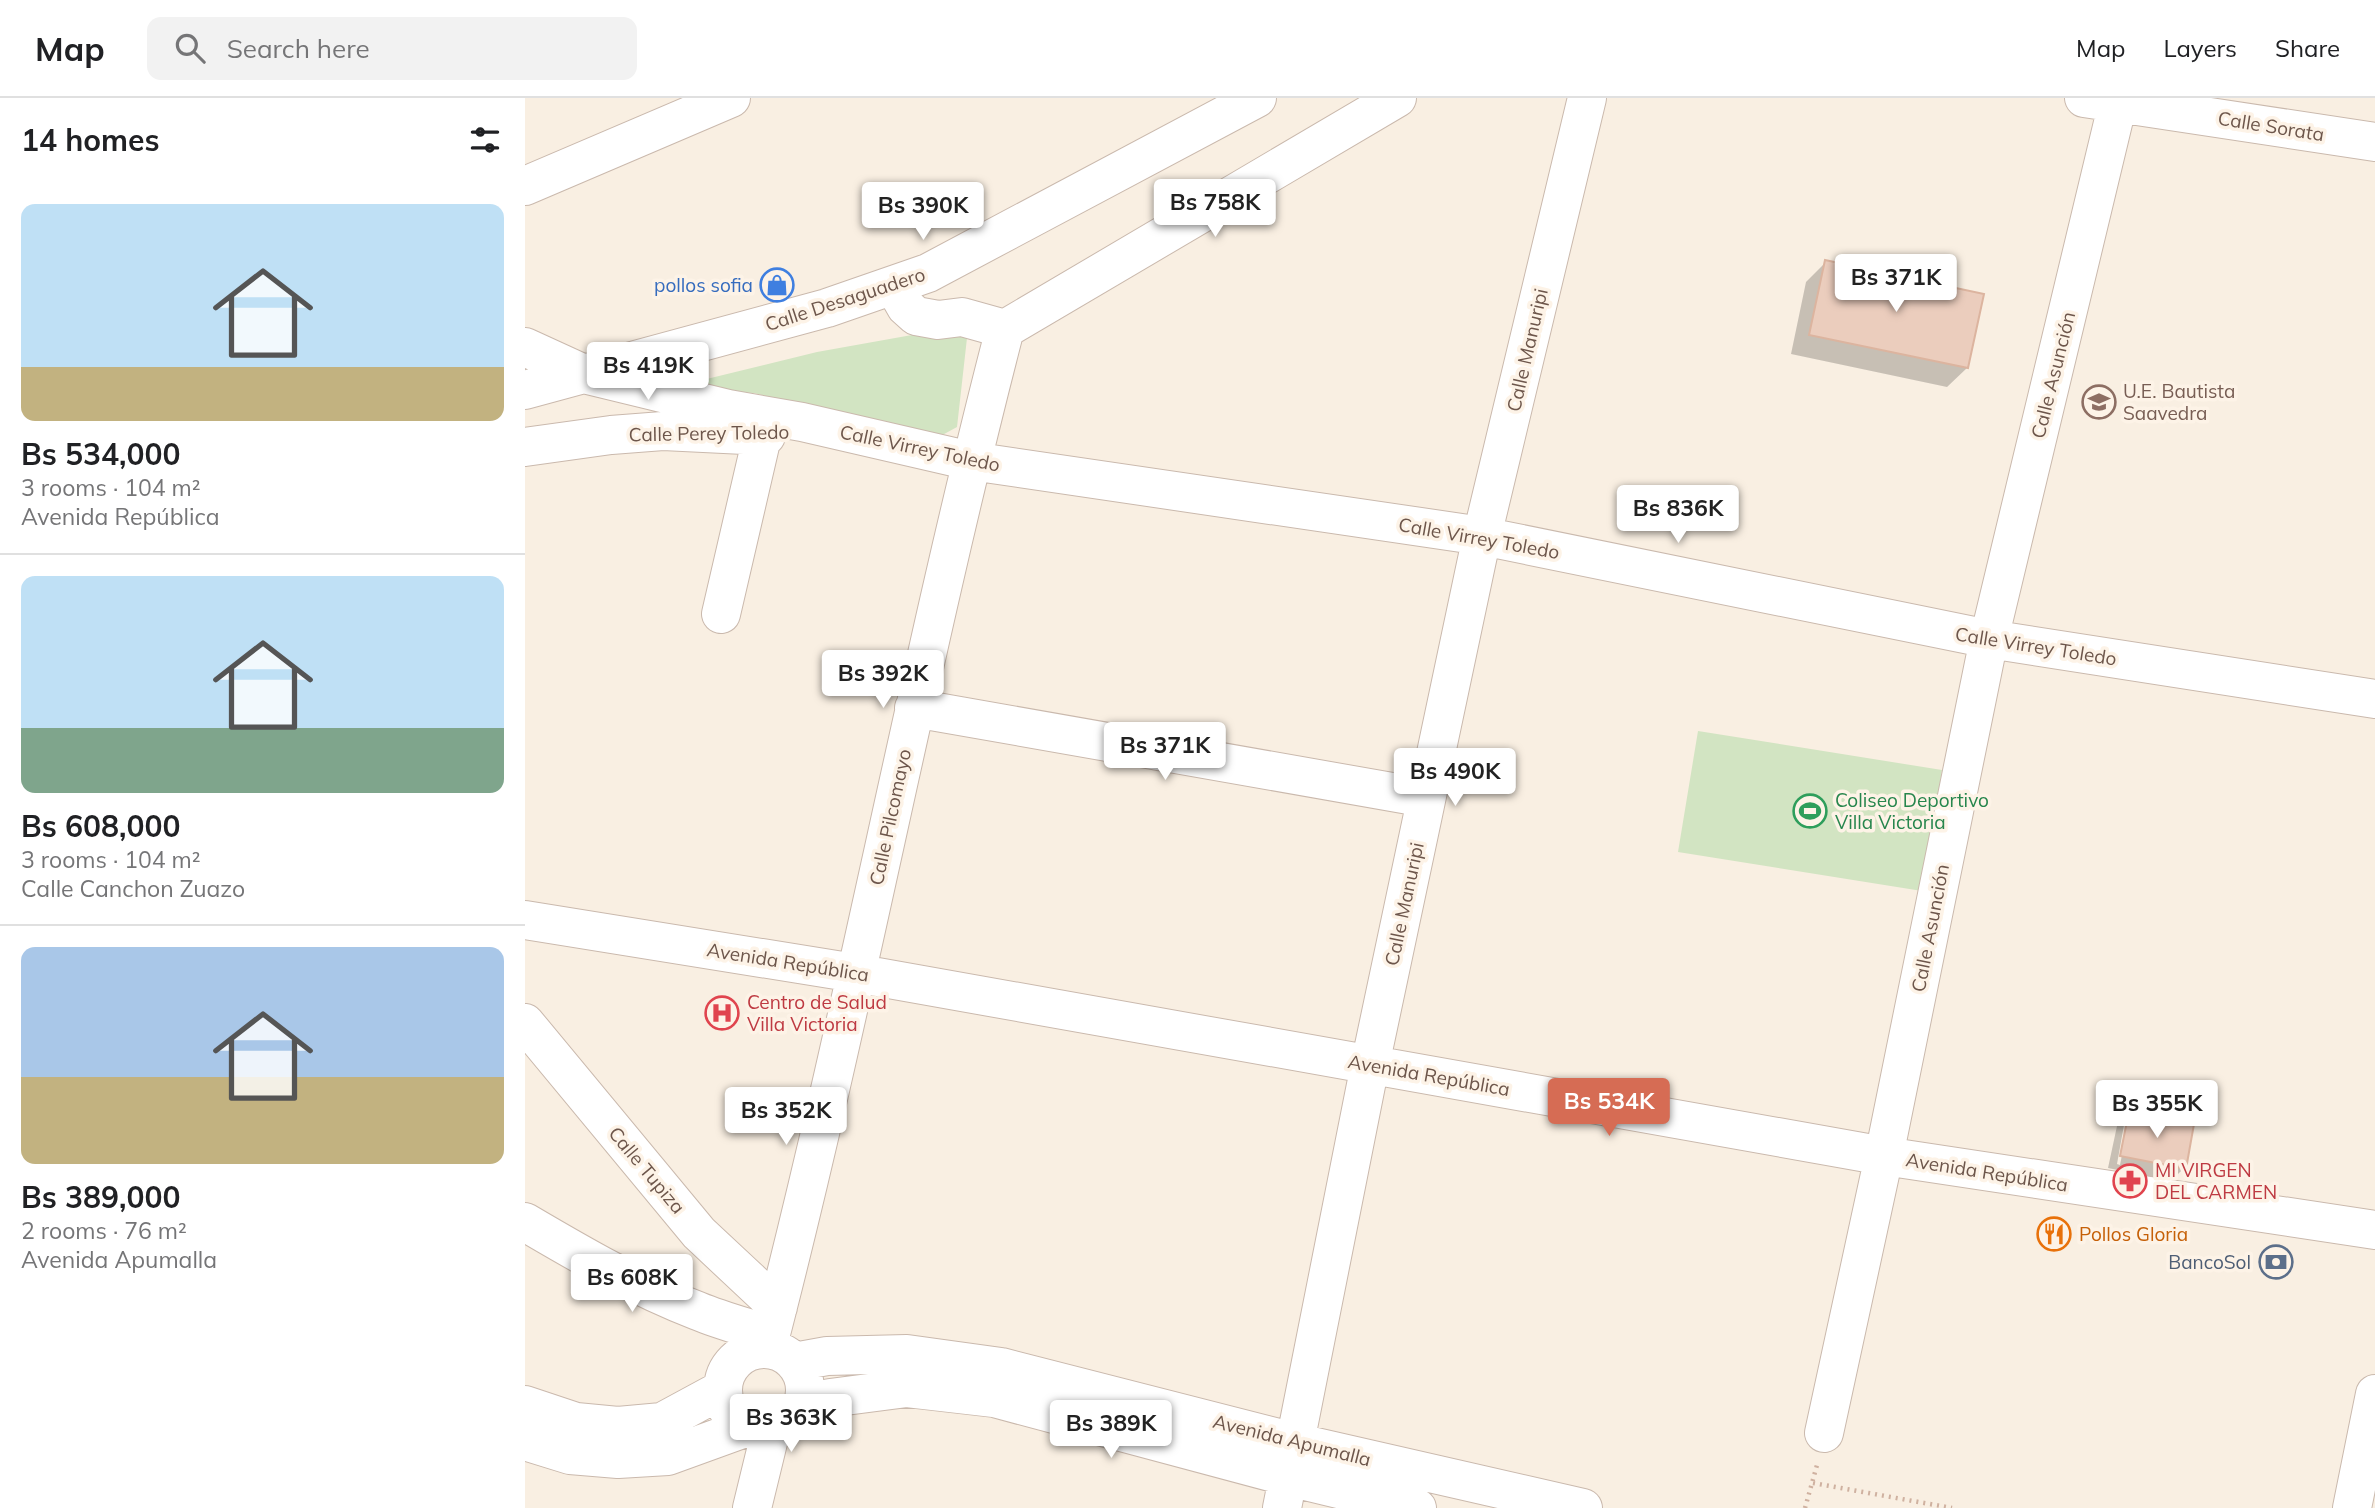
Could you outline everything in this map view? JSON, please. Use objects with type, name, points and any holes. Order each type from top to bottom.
[{"type":"street","points":[[525,186],[731,98]]},
{"type":"street","name":"Calle Desaguadero","points":[[525,390],[802,315],[894,286],[940,267],[1257,98]]},
{"type":"street","points":[[894,286],[906,307],[916,316],[938,320],[962,317],[1005,329],[1397,98]]},
{"type":"street","name":"Calle Manuripi","points":[[1288,1475],[1370,1065],[1482,536],[1587,98]]},
{"type":"street","name":"Calle Sorata","points":[[2107,99],[2375,142]]},
{"type":"street","name":"Calle Asunción","points":[[1823,1433],[1884,1156],[1989,639],[2107,99]]},
{"type":"street","name":"Calle Pilcomayo","points":[[777,1338],[800,1219],[914,708],[971,461],[1005,329]]},
{"type":"street","name":"Calle Virrey Toledo","points":[[525,347],[584,374],[728,409],[802,422],[971,461],[1482,536],[1989,639],[2375,699]]},
{"type":"street","name":"Calle Perey Toledo","points":[[525,447],[663,431],[762,437],[795,434],[802,422]]},
{"type":"street","points":[[721,614],[762,437]]},
{"type":"street","points":[[914,708],[1426,798]]},
{"type":"street","name":"Avenida República","points":[[525,920],[855,972],[1884,1156],[2375,1230]]},
{"type":"street","name":"Calle Tupiza","points":[[525,1023],[699,1233],[777,1338]]},
{"type":"street","points":[[525,1222],[654,1292],[700,1312],[777,1338],[803,1378],[805,1396],[801,1406],[786,1424],[668,1456],[618,1460],[570,1455],[525,1441]]},
{"type":"street","points":[[760,1429],[739,1422],[727,1408],[723,1389],[727,1371],[733,1363],[748,1352],[777,1338]]},
{"type":"street","name":"Avenida Apumalla","points":[[777,1338],[827,1356],[907,1354],[1001,1367],[1288,1475],[1583,1508]]},
{"type":"street","name":"Avenida Apumalla","points":[[801,1406],[830,1398],[907,1388],[994,1398],[1417,1508]]},
{"type":"street","points":[[525,1405],[576,1422],[618,1426],[662,1422],[723,1389]]},
{"type":"street","points":[[2352,1508],[2375,1394]]},
{"type":"street","points":[[752,1508],[760,1429]]},
{"type":"path","points":[[1805,1508],[1823,1433]]},
{"type":"path","points":[[1813,1483],[1952,1508]]},
{"type":"green space","points":[[951,328],[967,338],[957,427],[935,439],[754,393],[701,391],[682,385],[817,352]]},
{"type":"green space","name":"Coliseo Deportivo Villa Victoria","points":[[1698,731],[1942,770],[1922,891],[1678,852]]},
{"type":"building","points":[[1825,260],[1984,294],[1968,368],[1809,335]]},
{"type":"building","points":[[2129,1111],[2194,1124],[2186,1169],[2120,1156]]},
{"type":"place","name":"pollos sofia","points":[[777,285]]},
{"type":"place","name":"U.E. Bautista Saavedra","points":[[2099,402]]},
{"type":"place","name":"Coliseo Deportivo Villa Victoria","points":[[1810,811]]},
{"type":"place","name":"Centro de Salud Villa Victoria","points":[[722,1013]]},
{"type":"place","name":"MI VIRGEN DEL CARMEN","points":[[2130,1181]]},
{"type":"place","name":"Pollos Gloria","points":[[2054,1234]]},
{"type":"place","name":"BancoSol","points":[[2276,1262]]}]
